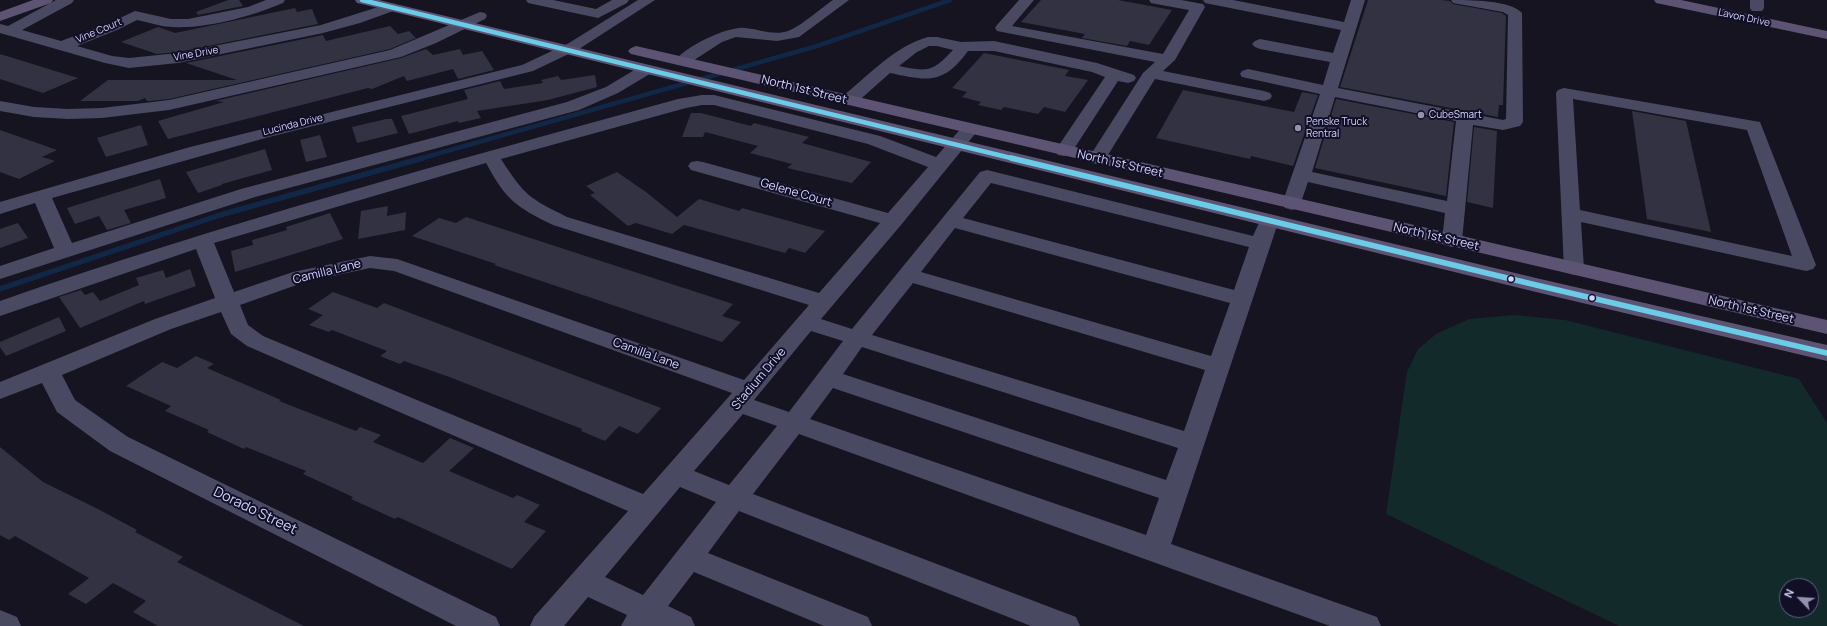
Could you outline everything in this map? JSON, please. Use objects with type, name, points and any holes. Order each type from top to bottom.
[{"type":"main road","points":[[0,3],[10,0]]},
{"type":"main road","points":[[0,17],[46,0]]},
{"type":"main road","name":"North 1st Street","points":[[362,0],[719,86],[965,137],[1064,151],[1827,327]]},
{"type":"main road","points":[[413,0],[606,44]]},
{"type":"main road","name":"Lavon Drive","points":[[1661,0],[1827,35]]},
{"type":"main road","points":[[1674,0],[1728,10],[1749,10],[1757,4]]},
{"type":"main road","name":"Lavon Drive","points":[[1720,0],[1757,4],[1827,22]]},
{"type":"main road","name":"North 1st Street","points":[[621,48],[746,75],[849,100],[965,137],[1269,220],[1827,353]]},
{"type":"main road","points":[[719,86],[831,103],[849,100]]},
{"type":"main road","points":[[1574,269],[1575,294]]},
{"type":"street","points":[[4,30],[67,0]]},
{"type":"street","name":"Vine Court","points":[[62,46],[135,15],[171,23],[188,23],[252,11],[278,0]]},
{"type":"street","points":[[533,0],[598,14],[622,0]]},
{"type":"street","name":"Lucinda Drive","points":[[0,208],[41,195],[284,127],[527,68],[567,50],[648,0]]},
{"type":"street","points":[[690,63],[728,34],[738,32],[776,38],[794,34],[843,0]]},
{"type":"street","points":[[1026,0],[1002,28],[1166,60]]},
{"type":"street","points":[[1097,159],[1148,78],[1166,60],[1198,7],[1156,0]]},
{"type":"street","points":[[1210,0],[1272,10],[1290,16],[1350,27]]},
{"type":"street","points":[[1292,204],[1358,0]]},
{"type":"street","points":[[1248,74],[1503,125],[1514,122],[1515,13],[1507,8],[1458,0]]},
{"type":"street","name":"Vine Drive","points":[[4,30],[110,60],[129,63],[178,58],[323,29],[355,20],[391,7]]},
{"type":"street","points":[[0,106],[47,115],[73,116],[100,115],[195,100],[399,52],[480,16]]},
{"type":"street","points":[[849,100],[918,43],[928,41],[953,44],[960,47],[994,46],[1097,68],[1114,76],[1148,78],[1264,96]]},
{"type":"street","points":[[1260,44],[1339,59]]},
{"type":"street","points":[[887,68],[914,73],[933,74],[943,69],[960,50],[960,47]]},
{"type":"street","points":[[0,273],[65,250],[248,193],[573,106],[612,90],[647,69]]},
{"type":"street","points":[[1064,151],[1114,76]]},
{"type":"street","points":[[1571,214],[1806,265],[1754,126],[1564,93],[1574,269]]},
{"type":"street","points":[[0,309],[151,256],[302,209],[677,105],[702,100],[714,100],[874,140],[940,165]]},
{"type":"street","points":[[1452,241],[1465,118]]},
{"type":"street","name":"Stadium Drive","points":[[545,626],[965,137]]},
{"type":"street","points":[[491,157],[511,188],[523,202],[547,215],[568,223],[824,302]]},
{"type":"street","name":"Gelene Court","points":[[697,166],[894,221]]},
{"type":"street","points":[[1301,174],[1455,209]]},
{"type":"street","points":[[642,619],[734,498],[794,423],[857,338],[987,176],[1261,244]]},
{"type":"street","points":[[41,195],[65,250]]},
{"type":"street","points":[[1154,550],[1269,220]]},
{"type":"street","points":[[951,221],[1242,299]]},
{"type":"street","points":[[202,240],[238,329],[255,341],[647,508]]},
{"type":"street","name":"Camilla Lane","points":[[0,391],[163,324],[300,277],[354,264],[370,262],[397,265],[743,397],[794,423],[1366,626]]},
{"type":"street","points":[[909,275],[1219,366]]},
{"type":"street","points":[[807,322],[1192,443]]},
{"type":"street","name":"Dorado Street","points":[[48,371],[66,406],[119,444],[485,626]]},
{"type":"street","points":[[828,378],[1175,493]]},
{"type":"street","points":[[676,475],[1065,626]]},
{"type":"street","points":[[689,557],[857,626]]},
{"type":"street","points":[[584,581],[642,619],[680,626]]},
{"type":"street","points":[[0,622],[6,626]]},
{"type":"green space","points":[[1514,315],[1565,320],[1799,379],[1827,423],[1827,626],[1619,626],[1386,514],[1407,372],[1418,349],[1436,334],[1469,319]]},
{"type":"building","points":[[228,0],[239,0],[243,6],[198,15],[196,12]]},
{"type":"building","points":[[1041,0],[1118,0],[1172,10],[1149,45],[1130,41],[1127,46],[1082,38],[1085,34],[1021,22]]},
{"type":"building","points":[[1368,0],[1450,1],[1453,4],[1502,13],[1506,16],[1503,105],[1499,105],[1498,117],[1340,87]]},
{"type":"building","points":[[295,8],[297,12],[312,9],[318,24],[178,52],[157,54],[121,42],[158,27],[175,33]]},
{"type":"building","points":[[390,26],[398,34],[409,31],[416,38],[390,49],[169,99],[150,101],[147,101],[145,98],[138,101],[80,101],[108,80],[237,80],[186,63],[323,35],[326,41]]},
{"type":"building","points":[[426,49],[433,55],[460,49],[463,55],[482,51],[494,70],[458,79],[453,69],[407,81],[404,76],[372,89],[368,88],[168,139],[158,121],[224,102],[215,101],[401,58]]},
{"type":"building","points":[[984,53],[1069,70],[1065,76],[1088,80],[1065,112],[1044,107],[1038,114],[1004,107],[1001,110],[978,105],[981,102],[962,97],[967,92],[952,88]]},
{"type":"building","points":[[0,54],[78,78],[43,93],[0,79]]},
{"type":"building","points":[[595,75],[597,87],[548,100],[477,111],[481,118],[459,123],[458,121],[409,134],[401,116],[468,99],[464,90],[500,81],[504,89],[543,83],[541,80],[558,76],[561,80]]},
{"type":"building","points":[[1183,90],[1294,112],[1302,92],[1318,95],[1293,166],[1251,156],[1250,159],[1156,138]]},
{"type":"building","points":[[1336,99],[1454,122],[1446,196],[1315,168]]},
{"type":"building","points":[[1632,111],[1686,121],[1711,232],[1647,219]]},
{"type":"building","points":[[691,113],[701,113],[751,126],[754,123],[809,137],[802,143],[871,162],[852,183],[787,168],[792,164],[750,153],[758,146],[705,132],[703,137],[682,137]]},
{"type":"building","points":[[392,119],[398,133],[357,143],[352,127]]},
{"type":"building","points":[[141,125],[148,145],[106,157],[97,138]]},
{"type":"building","points":[[1474,127],[1497,131],[1493,208],[1467,202]]},
{"type":"building","points":[[0,130],[57,150],[42,157],[55,161],[19,179],[0,172]]},
{"type":"building","points":[[320,135],[327,157],[306,162],[300,140]]},
{"type":"building","points":[[265,149],[272,170],[222,184],[198,193],[186,172]]},
{"type":"building","points":[[617,172],[646,192],[677,217],[699,199],[739,211],[742,208],[825,231],[805,253],[789,248],[785,253],[684,225],[672,234],[636,223],[628,226],[590,195],[595,193],[586,186]]},
{"type":"building","points":[[160,179],[166,198],[124,210],[131,223],[107,230],[99,216],[75,224],[67,208]]},
{"type":"building","points":[[388,206],[387,216],[406,212],[405,230],[358,239],[361,211]]},
{"type":"building","points":[[330,213],[343,239],[235,272],[231,251],[253,245],[252,240],[287,230],[286,227]]},
{"type":"building","points":[[466,217],[733,304],[722,316],[741,322],[722,342],[412,236],[439,218],[456,223]]},
{"type":"building","points":[[18,223],[28,238],[0,248],[0,229]]},
{"type":"building","points":[[190,269],[196,286],[145,304],[144,301],[80,328],[59,297],[81,290],[85,295],[93,292],[100,301],[139,285],[136,278],[163,270],[166,278]]},
{"type":"building","points":[[333,292],[377,308],[384,303],[661,408],[638,434],[619,426],[605,441],[581,431],[582,429],[452,378],[404,361],[400,364],[380,356],[387,351],[332,330],[329,332],[309,325],[323,315],[308,309]]},
{"type":"building","points":[[59,317],[66,331],[6,356],[0,347],[0,342]]},
{"type":"building","points":[[196,356],[214,364],[207,368],[281,400],[279,401],[356,431],[360,427],[381,435],[373,442],[423,463],[450,438],[474,448],[449,471],[513,498],[517,495],[540,505],[524,522],[546,531],[512,569],[398,517],[395,519],[351,499],[353,497],[303,474],[306,471],[246,447],[244,449],[207,432],[209,430],[165,411],[171,406],[126,386],[162,362],[177,368]]},
{"type":"building","points":[[0,447],[43,482],[98,509],[137,530],[135,532],[183,557],[177,562],[304,626],[158,626],[133,612],[146,601],[113,583],[86,604],[68,594],[89,578],[15,536],[9,540],[0,535]]},
{"type":"waterway","points":[[419,159],[817,46],[950,0]]},
{"type":"waterway","points":[[0,289],[220,215],[423,158]]},
{"type":"transit line","points":[[362,0],[1536,285],[1827,353]]},
{"type":"place","name":"CubeSmart","points":[[1421,115]]},
{"type":"place","name":"Penske Truck Rentral","points":[[1298,128]]}]
